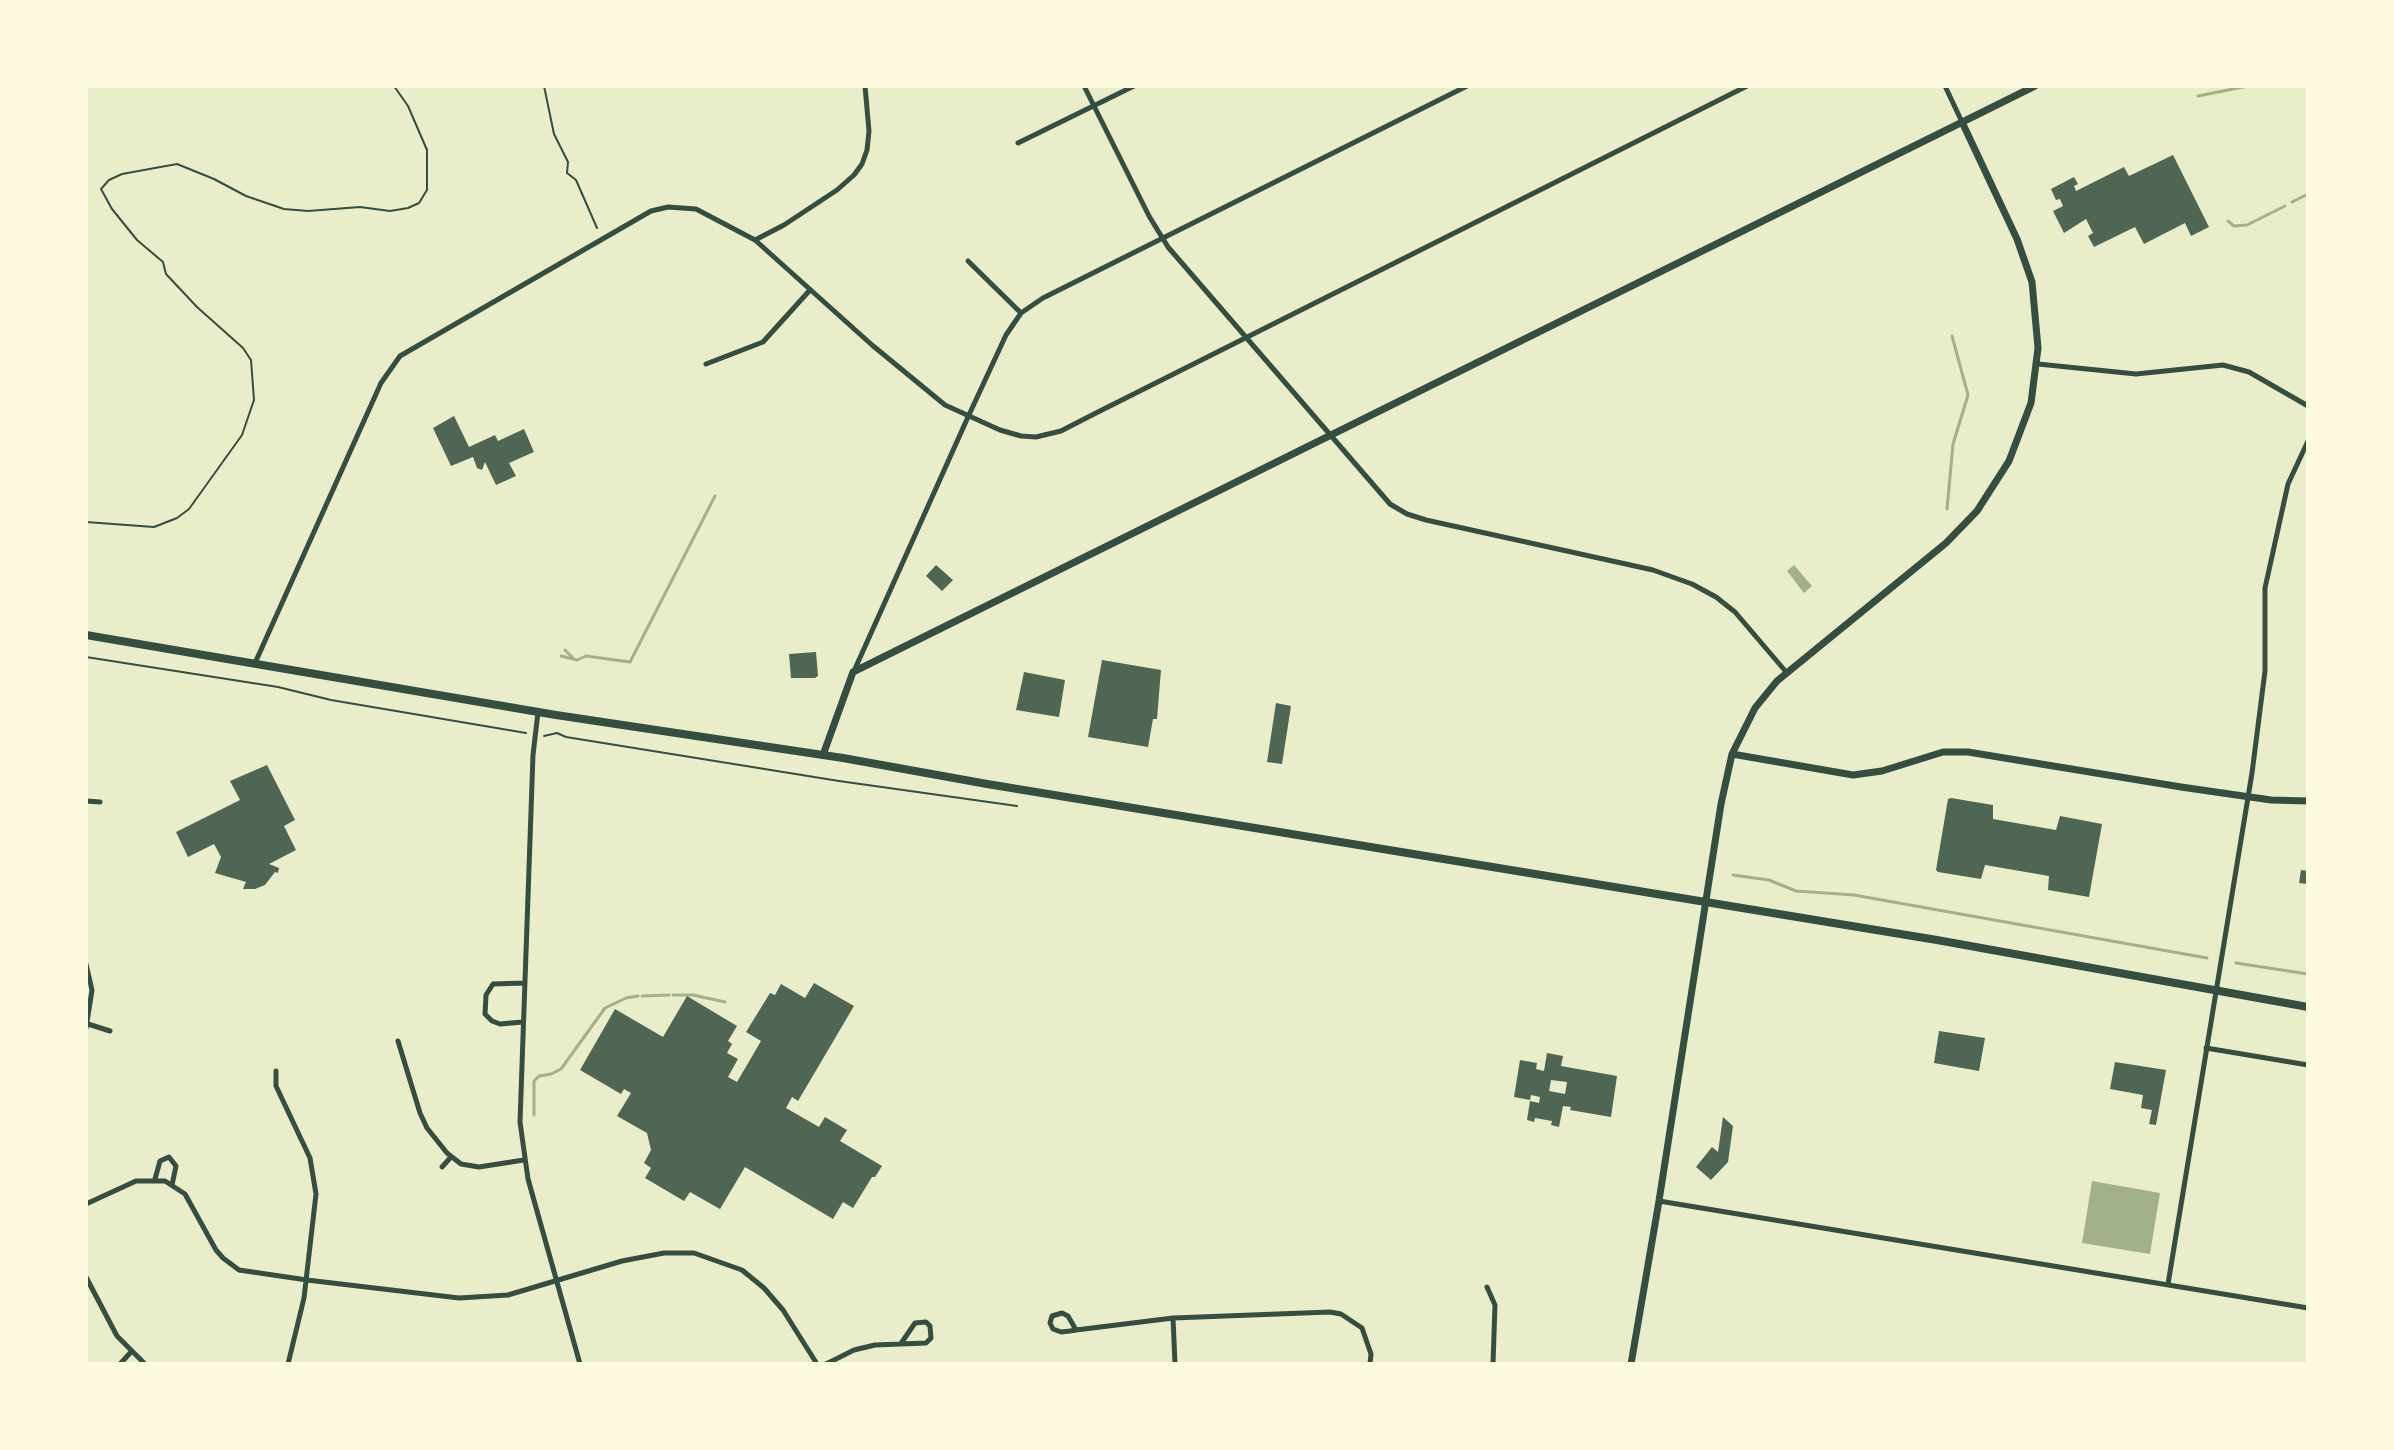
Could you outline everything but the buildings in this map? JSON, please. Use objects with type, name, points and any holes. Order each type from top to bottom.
[{"type":"main road","points":[[86,635],[538,712],[823,755],[1937,940],[2308,1007]]},
{"type":"street","points":[[755,240],[837,190],[859,169],[869,141],[865,86]]},
{"type":"street","points":[[1084,86],[1162,238],[1382,496],[1407,514],[1653,570],[1703,589],[1735,612],[1787,673]]},
{"type":"street","points":[[1018,143],[1134,86]]},
{"type":"street","points":[[823,755],[853,672],[1006,335],[1021,313],[1043,298],[1467,86]]},
{"type":"street","points":[[255,663],[381,383],[400,356],[651,211],[668,207],[696,209],[755,240],[931,394],[968,417],[1021,436],[1047,435],[1747,86]]},
{"type":"street","points":[[1631,1364],[1721,804],[1732,754],[1755,708],[1769,689],[1946,543],[1977,511],[2003,474],[2028,415],[2038,364],[2038,320],[2028,269],[1945,86]]},
{"type":"street","points":[[853,672],[2035,86]]},
{"type":"street","points":[[968,261],[1021,313]]},
{"type":"street","points":[[706,364],[763,342],[810,290]]},
{"type":"street","points":[[2038,364],[2136,374],[2223,365],[2249,372],[2308,406]]},
{"type":"street","points":[[2168,1284],[2217,991],[2265,671],[2265,588],[2288,484],[2308,441]]},
{"type":"street","points":[[538,712],[520,1112],[524,1160],[580,1364]]},
{"type":"street","points":[[1732,754],[1853,775],[1882,771],[1943,752],[1968,752],[2247,797],[2308,801]]},
{"type":"street","points":[[86,801],[100,802]]},
{"type":"street","points":[[86,964],[92,990],[87,1026],[110,1031]]},
{"type":"street","points":[[523,1022],[500,1024],[492,1021],[485,1014],[485,1004],[488,988],[493,984],[525,983]]},
{"type":"street","points":[[398,1041],[427,1128],[451,1157],[461,1164],[479,1167],[524,1160]]},
{"type":"street","points":[[2206,1048],[2308,1065]]},
{"type":"street","points":[[276,1071],[276,1086],[302,1141],[315,1181],[307,1280],[288,1364]]},
{"type":"street","points":[[155,1179],[160,1161],[169,1157],[176,1166],[172,1185]]},
{"type":"street","points":[[442,1167],[451,1157]]},
{"type":"street","points":[[86,1204],[123,1185],[155,1179],[172,1185],[190,1201],[216,1250],[231,1265],[250,1272],[473,1299],[520,1293],[622,1261],[664,1253],[694,1253],[742,1270],[764,1288],[783,1310],[817,1364]]},
{"type":"street","points":[[1659,1201],[2308,1308]]},
{"type":"street","points":[[86,1277],[110,1325],[131,1352],[145,1364]]},
{"type":"street","points":[[1487,1287],[1495,1305],[1493,1364]]},
{"type":"street","points":[[1076,1330],[1068,1316],[1062,1313],[1052,1316],[1050,1323],[1053,1329],[1061,1332],[1173,1318],[1330,1312],[1341,1314],[1362,1328],[1371,1354],[1370,1364]]},
{"type":"street","points":[[1173,1318],[1175,1364]]},
{"type":"street","points":[[826,1364],[854,1350],[902,1342],[926,1343],[931,1338],[930,1326],[926,1322],[915,1323],[902,1342]]},
{"type":"street","points":[[120,1364],[131,1352]]},
{"type":"path","points":[[86,522],[154,527],[177,518],[189,509],[242,435],[254,400],[251,360],[243,348],[166,274],[163,262],[137,240],[112,209],[101,189],[109,180],[122,174],[177,164],[246,196],[284,209],[308,211],[360,207],[390,211],[408,208],[419,203],[427,190],[427,150],[408,106],[394,86]]},
{"type":"path","points":[[544,86],[554,134],[568,162],[567,173],[576,180],[597,228]]},
{"type":"path","points":[[86,657],[278,687],[331,700],[547,737],[557,733],[566,737],[827,779],[1017,806]]},
{"type":"shaded area","points":[[1794,565],[1812,586],[1804,593],[1787,571]]},
{"type":"shaded area","points":[[2092,1181],[2160,1193],[2150,1254],[2082,1243]]},
{"type":"waterway","points":[[2198,96],[2248,86]]},
{"type":"waterway","points":[[2292,202],[2308,194]]},
{"type":"waterway","points":[[2228,221],[2234,226],[2247,225],[2285,206]]},
{"type":"waterway","points":[[1947,509],[1953,444],[1968,395],[1952,336]]},
{"type":"waterway","points":[[561,656],[577,660],[586,656],[630,662],[715,496]]},
{"type":"waterway","points":[[565,650],[574,659]]},
{"type":"waterway","points":[[1733,875],[1769,880],[1796,891],[1854,895],[2207,958]]},
{"type":"waterway","points":[[2236,963],[2308,974]]},
{"type":"waterway","points":[[642,996],[669,995]]},
{"type":"waterway","points":[[673,995],[693,995],[725,1002]]},
{"type":"waterway","points":[[534,1115],[534,1081],[539,1076],[561,1069],[605,1008],[638,996]]}]
